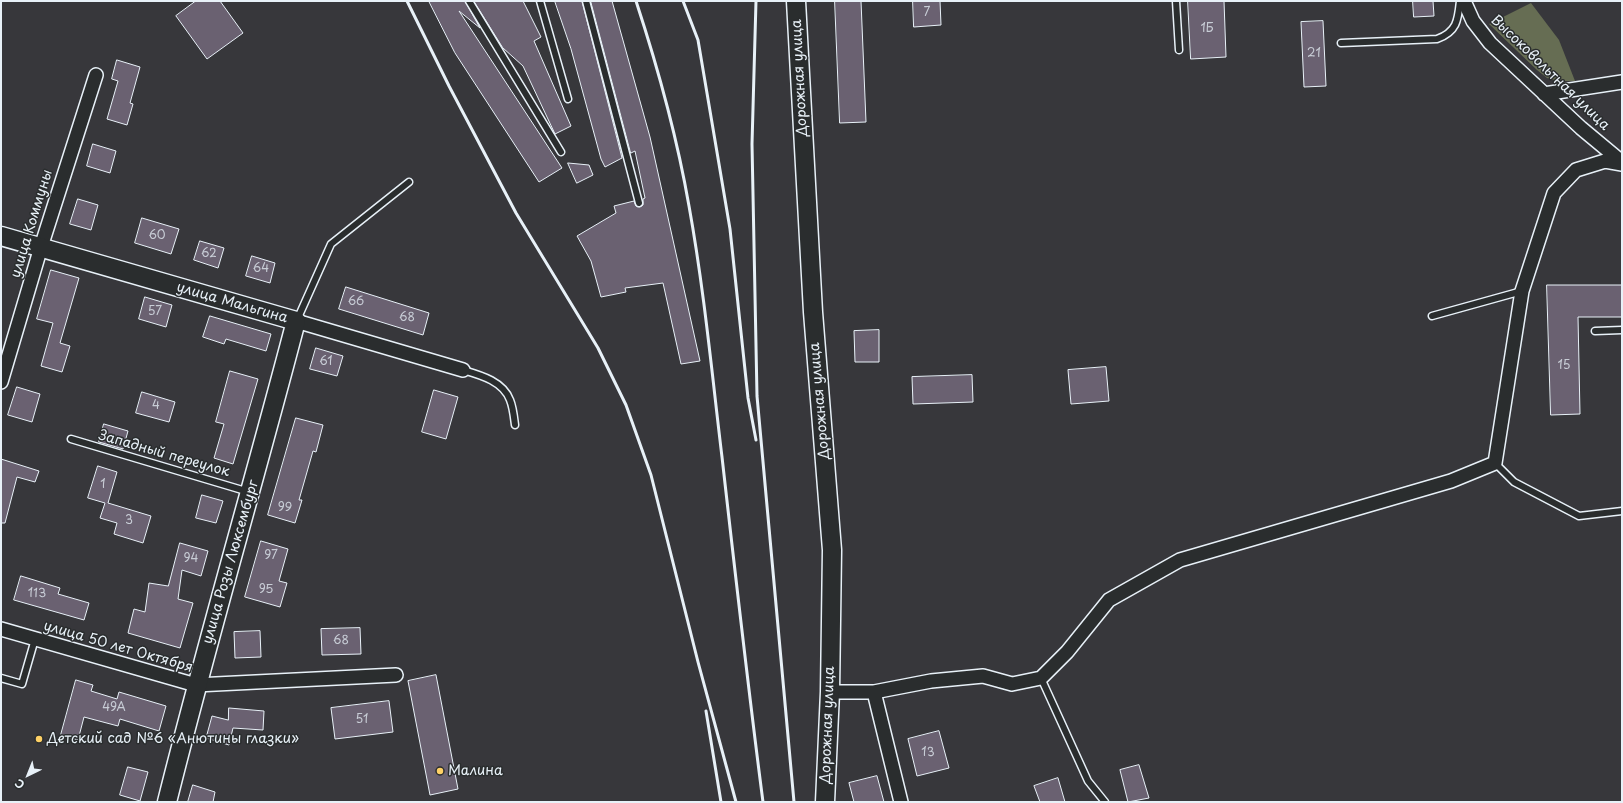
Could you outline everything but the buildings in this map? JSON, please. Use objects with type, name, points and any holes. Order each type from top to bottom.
[{"type":"street","name":"Дорожная улица","points":[[796,1],[813,312],[832,550],[830,692],[825,802]]},
{"type":"street","name":"Высоковольтная улица","points":[[1464,1],[1473,21],[1490,43],[1581,128],[1622,163]]},
{"type":"street","name":"улица Коммуны","points":[[1,382],[41,248],[96,75]]},
{"type":"street","points":[[1544,94],[1622,82]]},
{"type":"street","points":[[830,692],[874,692],[931,681],[983,676],[1012,684],[1041,678],[1067,652],[1109,600],[1180,560],[1451,481],[1495,463],[1522,291],[1554,193],[1576,170],[1606,161],[1622,163]]},
{"type":"street","name":"улица Мальгина","points":[[1,236],[463,370]]},
{"type":"street","name":"улица Розы Люксембург","points":[[167,802],[196,685],[251,492],[296,322]]},
{"type":"street","name":"улица 50 лет Октября","points":[[1,629],[196,685],[396,675]]},
{"type":"street","points":[[874,692],[901,802]]},
{"type":"lane","points":[[470,1],[561,152]]},
{"type":"lane","points":[[540,1],[568,98]]},
{"type":"lane","points":[[586,1],[639,203]]},
{"type":"lane","points":[[1176,1],[1179,50]]},
{"type":"lane","points":[[1342,43],[1437,39],[1447,36],[1455,27],[1460,1]]},
{"type":"lane","points":[[296,322],[331,244],[409,182]]},
{"type":"lane","points":[[1432,316],[1522,291]]},
{"type":"lane","points":[[1594,331],[1622,330]]},
{"type":"lane","points":[[463,370],[488,377],[502,389],[510,398],[516,425]]},
{"type":"lane","name":"Западный переулок","points":[[71,439],[251,492]]},
{"type":"lane","points":[[1495,463],[1514,482],[1579,516],[1622,511]]},
{"type":"lane","points":[[1,678],[22,684],[35,639]]},
{"type":"lane","points":[[1041,678],[1088,781],[1105,802]]},
{"type":"green space","points":[[1531,3],[1559,40],[1575,81],[1558,81],[1547,78],[1489,24]]},
{"type":"railway","points":[[407,1],[449,86],[516,213],[598,348],[626,405],[651,475],[698,662],[736,802]]},
{"type":"railway","points":[[636,1],[673,128],[694,237],[707,332],[763,802]]},
{"type":"railway","points":[[683,1],[698,40],[730,229],[748,398],[756,440]]},
{"type":"railway","points":[[756,1],[752,144],[757,396],[794,802]]},
{"type":"railway","points":[[706,711],[721,802]]},
{"type":"place","name":"Детский сад №6 «Анютины глазки»","points":[[39,739]]},
{"type":"place","name":"Малина","points":[[440,771]]}]
